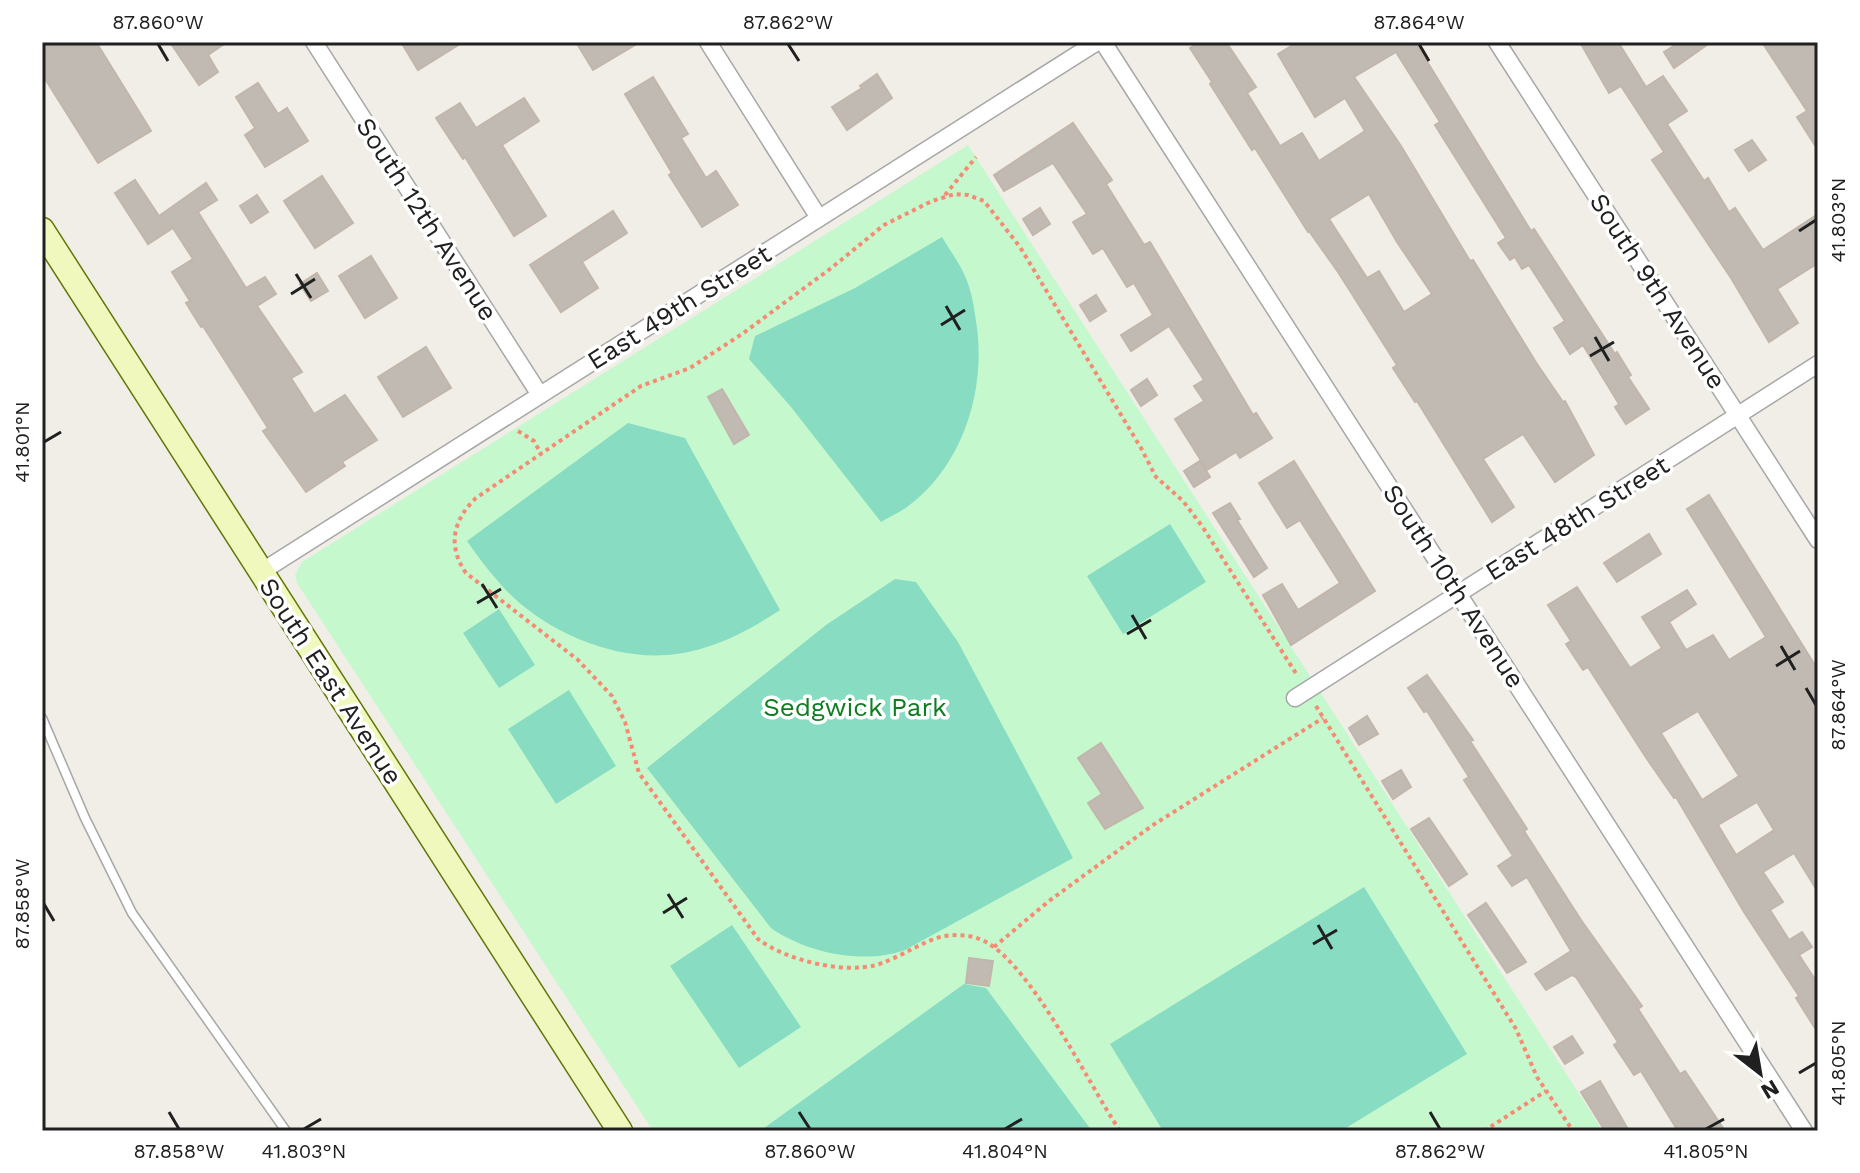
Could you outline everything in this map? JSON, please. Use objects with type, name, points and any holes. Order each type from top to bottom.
[{"type":"main road","name":"South East Avenue","points":[[42,230],[620,1131]]},
{"type":"street","name":"South 12th Avenue","points":[[314,42],[540,395]]},
{"type":"street","points":[[708,42],[819,218]]},
{"type":"street","name":"East 49th Street","points":[[261,572],[1097,42]]},
{"type":"street","name":"South 10th Avenue","points":[[1103,42],[1804,1131]]},
{"type":"street","name":"South 9th Avenue","points":[[1497,42],[1818,540]]},
{"type":"street","name":"East 48th Street","points":[[1301,695],[1818,364]]},
{"type":"lane","points":[[42,718],[85,818],[132,913],[286,1131]]},
{"type":"path","points":[[976,157],[945,195],[884,225],[830,269],[716,351],[678,374],[641,386],[467,507],[455,529],[455,553],[459,563],[474,580],[563,648],[606,689],[625,722],[639,773],[758,939],[805,960],[847,968],[874,965],[944,936],[972,936],[994,947],[1019,973],[1052,1019],[1120,1131]]},
{"type":"path","points":[[945,195],[968,195],[984,201],[1020,247],[1151,469],[1183,501],[1202,526],[1301,695],[1323,718],[1522,1040],[1533,1069],[1573,1131]]},
{"type":"path","points":[[499,421],[534,441],[541,454]]},
{"type":"path","points":[[994,947],[1049,901],[1153,825],[1323,718]]},
{"type":"path","points":[[1484,1131],[1547,1090]]},
{"type":"green space","name":"Sedgwick Park","points":[[968,145],[1603,1131],[653,1131],[297,583],[295,575],[302,562]]},
{"type":"green space","points":[[942,237],[964,274],[973,303],[979,346],[974,398],[957,448],[943,470],[927,490],[907,507],[881,522],[791,407],[749,359],[755,336],[855,288]]},
{"type":"green space","points":[[628,423],[685,438],[780,610],[741,633],[697,650],[667,655],[626,653],[585,642],[547,623],[514,598],[489,571],[467,541]]},
{"type":"green space","points":[[1170,524],[1206,582],[1123,634],[1087,576]]},
{"type":"green space","points":[[895,579],[916,582],[958,642],[1073,858],[905,950],[872,956],[836,954],[801,944],[771,928],[647,768],[826,625]]},
{"type":"green space","points":[[499,609],[535,665],[499,688],[463,633]]},
{"type":"green space","points":[[569,690],[616,766],[556,804],[508,729]]},
{"type":"green space","points":[[1364,887],[1467,1054],[1341,1131],[1163,1131],[1110,1044]]},
{"type":"green space","points":[[732,925],[801,1027],[739,1068],[670,966]]},
{"type":"green space","points":[[964,984],[986,988],[1092,1131],[760,1131]]},
{"type":"building","points":[[42,42],[96,42],[151,131],[98,163],[42,74]]},
{"type":"building","points":[[170,42],[227,42],[208,55],[218,72],[199,85]]},
{"type":"building","points":[[401,42],[463,42],[418,70]]},
{"type":"building","points":[[576,42],[640,42],[593,70]]},
{"type":"building","points":[[1199,42],[1226,42],[1256,87],[1247,93],[1280,146],[1302,133],[1319,161],[1365,131],[1345,98],[1315,117],[1278,54],[1298,42],[1415,42],[1531,231],[1534,229],[1615,354],[1617,352],[1631,375],[1628,377],[1649,409],[1626,424],[1615,407],[1619,404],[1583,345],[1570,354],[1554,328],[1565,321],[1529,265],[1522,269],[1515,257],[1510,260],[1498,243],[1506,238],[1435,125],[1440,122],[1396,52],[1354,77],[1401,146],[1537,364],[1565,401],[1594,455],[1555,482],[1523,434],[1483,459],[1514,507],[1492,522],[1393,368],[1397,365],[1338,272],[1308,232],[1255,148],[1252,150],[1190,48]],"holes":[[[1369,194],[1432,294],[1404,312],[1379,271],[1367,278],[1329,219]]]},
{"type":"building","points":[[1580,42],[1618,42],[1646,87],[1663,76],[1687,111],[1667,124],[1704,181],[1708,178],[1729,212],[1735,208],[1763,250],[1818,214],[1818,263],[1777,289],[1798,323],[1769,342],[1731,278],[1652,160],[1664,152],[1621,86],[1609,93]]},
{"type":"building","points":[[1680,42],[1711,42],[1674,68],[1664,52]]},
{"type":"building","points":[[1762,42],[1811,42],[1818,52],[1818,150],[1797,117],[1807,111]]},
{"type":"building","points":[[877,74],[892,98],[847,130],[832,107],[862,88],[860,86]]},
{"type":"building","points":[[653,77],[688,134],[681,138],[706,178],[716,171],[738,205],[702,227],[669,175],[672,173],[625,94]]},
{"type":"building","points":[[258,83],[278,114],[287,108],[308,141],[265,167],[245,135],[255,128],[236,97]]},
{"type":"building","points":[[524,98],[539,121],[502,145],[546,216],[514,236],[465,157],[463,159],[436,118],[460,103],[476,128]]},
{"type":"building","points":[[1073,123],[1112,180],[1106,184],[1144,245],[1150,242],[1253,415],[1256,413],[1272,438],[1240,458],[1236,452],[1207,470],[1175,419],[1204,401],[1194,386],[1204,380],[1169,326],[1131,351],[1121,335],[1153,315],[1134,283],[1127,287],[1103,248],[1093,254],[1073,222],[1087,214],[1053,163],[1004,191],[994,175]]},
{"type":"building","points":[[1752,140],[1766,160],[1749,171],[1735,150]]},
{"type":"building","points":[[322,176],[353,223],[315,248],[284,201]]},
{"type":"building","points":[[135,180],[159,216],[206,183],[217,200],[198,212],[246,288],[265,277],[276,294],[257,306],[302,372],[291,378],[314,414],[345,395],[377,440],[342,462],[345,466],[306,492],[263,431],[268,428],[186,303],[190,301],[172,272],[193,259],[173,228],[148,244],[115,193]]},
{"type":"building","points":[[257,195],[268,212],[251,223],[240,206]]},
{"type":"building","points":[[1040,208],[1050,224],[1033,235],[1023,219]]},
{"type":"building","points":[[613,211],[627,233],[582,262],[598,288],[561,312],[530,265]]},
{"type":"building","points":[[371,256],[397,298],[365,318],[339,276]]},
{"type":"building","points":[[317,273],[328,291],[311,301],[300,284]]},
{"type":"building","points":[[1096,295],[1106,311],[1090,321],[1080,305]]},
{"type":"building","points":[[426,347],[451,388],[403,417],[378,377]]},
{"type":"building","points":[[1147,379],[1157,395],[1141,406],[1131,390]]},
{"type":"building","points":[[722,389],[749,435],[734,444],[708,397]]},
{"type":"building","points":[[1200,461],[1210,477],[1194,487],[1184,471]]},
{"type":"building","points":[[1294,461],[1375,591],[1291,645],[1263,595],[1282,584],[1298,610],[1340,583],[1300,520],[1287,528],[1259,483]]},
{"type":"building","points":[[1709,495],[1818,670],[1818,892],[1794,853],[1763,872],[1783,902],[1770,910],[1789,940],[1802,932],[1812,947],[1799,955],[1818,984],[1818,1033],[1796,998],[1799,996],[1744,912],[1676,797],[1645,756],[1588,667],[1583,670],[1566,644],[1571,641],[1548,605],[1577,587],[1630,668],[1662,648],[1642,617],[1687,590],[1696,604],[1669,622],[1686,650],[1713,635],[1729,660],[1766,637],[1687,509]],"holes":[[[1698,711],[1739,776],[1702,800],[1661,733]],[[1757,802],[1774,830],[1736,855],[1718,825]]]},
{"type":"building","points":[[1230,503],[1267,568],[1254,577],[1213,513]]},
{"type":"building","points":[[1649,534],[1661,554],[1617,582],[1604,563]]},
{"type":"building","points":[[1427,675],[1473,740],[1470,741],[1581,920],[1642,1006],[1638,1009],[1680,1074],[1685,1071],[1725,1131],[1678,1131],[1641,1071],[1634,1075],[1614,1045],[1618,1042],[1576,977],[1572,975],[1546,990],[1535,974],[1571,951],[1527,877],[1512,886],[1498,866],[1513,856],[1464,780],[1469,777],[1427,711],[1424,712],[1408,688]]},
{"type":"building","points":[[1367,716],[1378,734],[1359,745],[1349,728]]},
{"type":"building","points":[[1101,743],[1143,808],[1105,829],[1088,803],[1102,794],[1078,758]]},
{"type":"building","points":[[1401,770],[1411,787],[1393,799],[1382,781]]},
{"type":"building","points":[[1429,818],[1467,874],[1449,886],[1411,829]]},
{"type":"building","points":[[1486,903],[1526,962],[1507,973],[1468,915]]},
{"type":"building","points":[[969,958],[993,961],[989,986],[966,983]]},
{"type":"building","points":[[1572,1036],[1583,1053],[1565,1064],[1554,1047]]},
{"type":"building","points":[[1600,1081],[1629,1131],[1605,1131],[1581,1092]]}]
